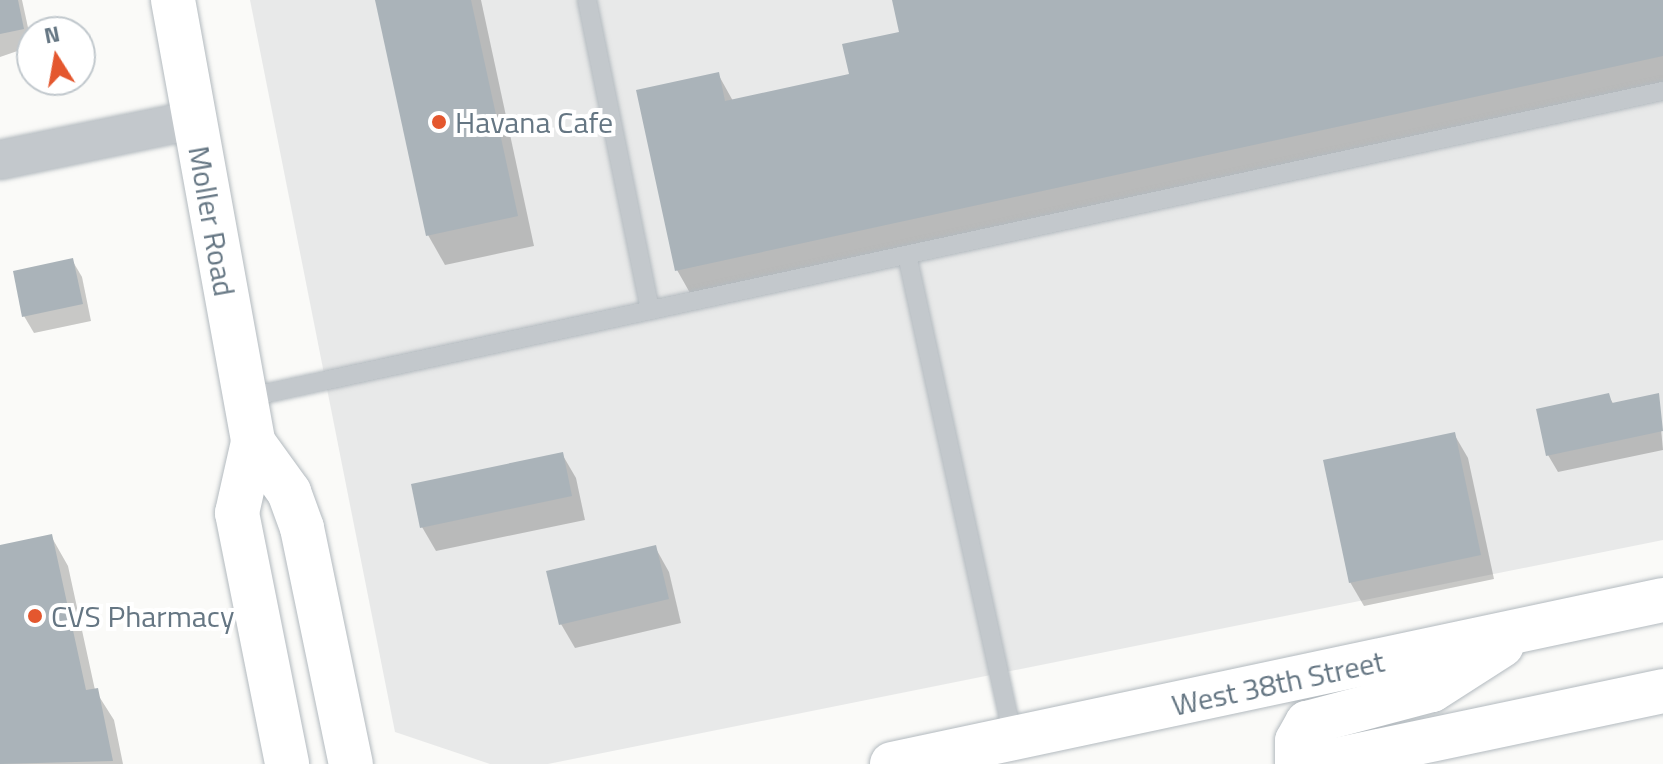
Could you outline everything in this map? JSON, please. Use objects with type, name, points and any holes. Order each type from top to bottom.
[{"type":"main road","name":"Moller Road","points":[[173,0],[253,442],[237,513],[287,764]]},
{"type":"main road","name":"Moller Road","points":[[253,442],[289,492],[302,528],[351,764]]},
{"type":"main road","name":"West 38th Street","points":[[892,764],[1663,600]]},
{"type":"main road","points":[[1297,764],[1297,741],[1307,723],[1432,690],[1525,630]]},
{"type":"main road","points":[[1317,764],[1657,690]]},
{"type":"street","points":[[0,160],[194,120]]},
{"type":"lane","points":[[587,0],[650,310]]},
{"type":"lane","points":[[245,398],[1663,91]]},
{"type":"lane","points":[[907,255],[1013,738]]},
{"type":"shaded area","points":[[250,0],[1663,0],[1663,540],[548,764],[490,764],[395,732]]},
{"type":"building","points":[[0,0],[18,0],[21,16],[16,16],[16,31],[0,34]]},
{"type":"building","points":[[375,0],[471,0],[518,216],[426,236]]},
{"type":"building","points":[[892,0],[1663,0],[1663,56],[675,271],[636,90],[719,72],[725,101],[849,74],[842,44],[899,32]]},
{"type":"building","points":[[73,258],[83,304],[22,317],[13,271]]},
{"type":"building","points":[[1609,393],[1612,403],[1659,393],[1663,431],[1546,456],[1536,409]]},
{"type":"building","points":[[1455,432],[1481,555],[1349,583],[1323,460]]},
{"type":"building","points":[[563,452],[572,496],[420,528],[411,484]]},
{"type":"building","name":"CVS Pharmacy","points":[[52,534],[86,690],[98,688],[113,761],[0,764],[0,545]]},
{"type":"building","points":[[656,545],[669,599],[559,625],[546,571]]},
{"type":"place","name":"Havana Cafe","points":[[439,122]]},
{"type":"place","name":"CVS Pharmacy","points":[[35,616]]}]
